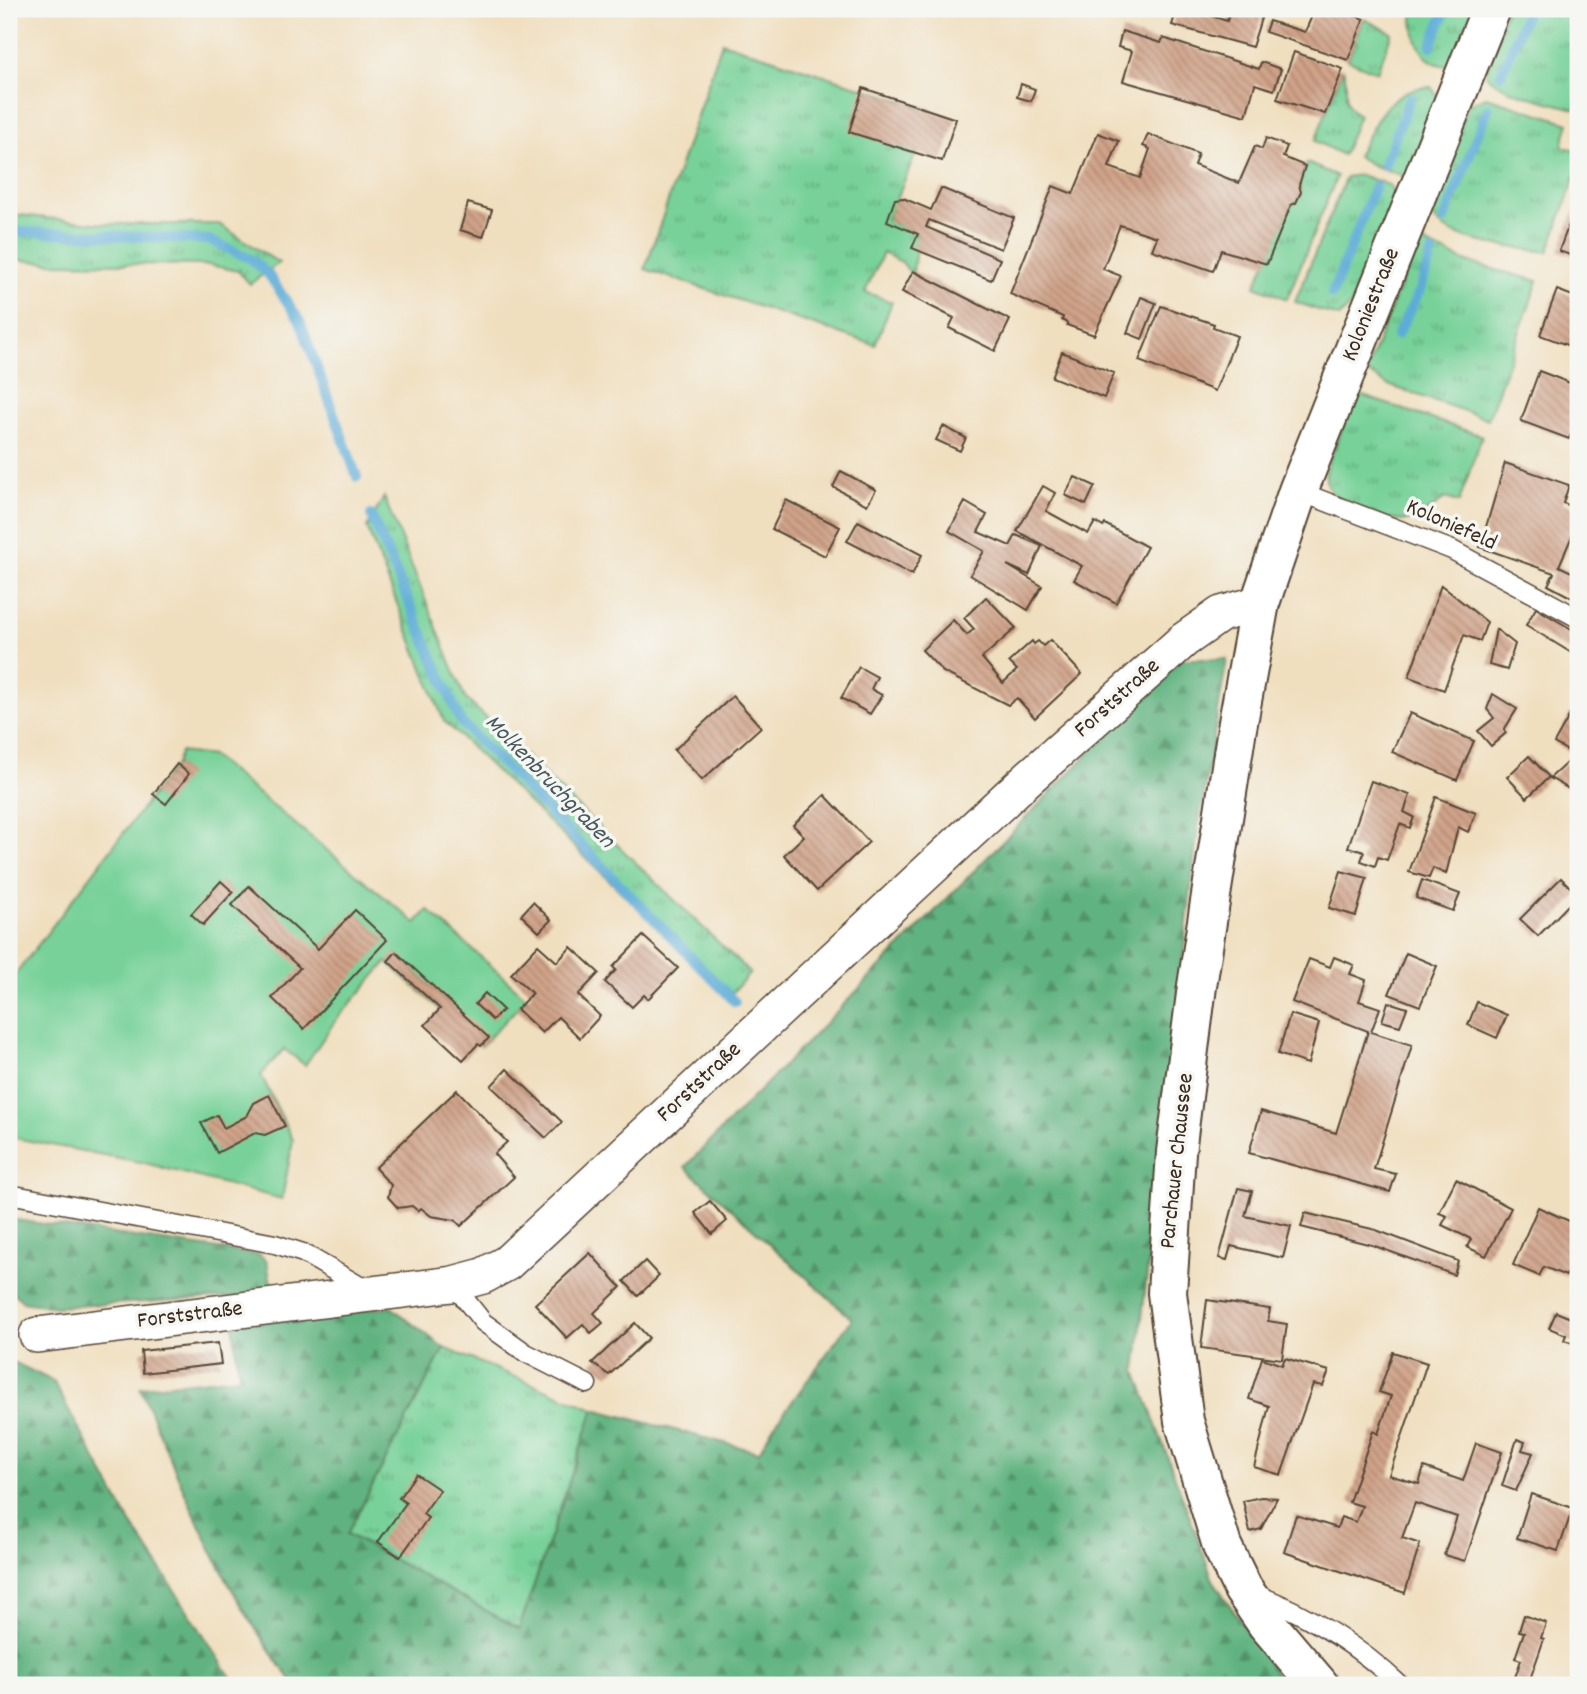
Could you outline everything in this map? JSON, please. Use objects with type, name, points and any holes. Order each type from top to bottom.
[{"type":"street","name":"Koloniestraße","points":[[1260,603],[1298,491],[1491,9]]},
{"type":"street","name":"Forststraße","points":[[37,1335],[453,1284],[483,1276],[507,1263],[1026,780],[1184,640],[1221,614],[1260,603]]},
{"type":"street","name":"Parchauer Chaussee","points":[[1260,603],[1237,729],[1198,986],[1176,1152],[1167,1293],[1184,1421],[1219,1536],[1243,1589],[1267,1624],[1319,1685]]},
{"type":"lane","name":"Koloniefeld","points":[[1298,491],[1452,550],[1578,618]]},
{"type":"lane","points":[[9,1194],[275,1244],[303,1253],[373,1294]]},
{"type":"lane","points":[[453,1284],[483,1322],[526,1353],[587,1384]]},
{"type":"lane","points":[[1243,1589],[1284,1605],[1324,1626],[1399,1685]]},
{"type":"green space","points":[[1413,9],[1474,9],[1449,66],[1430,60],[1424,54],[1416,37]]},
{"type":"green space","points":[[1506,9],[1578,9],[1578,110],[1515,92],[1493,81],[1486,74]]},
{"type":"green space","points":[[1364,19],[1392,33],[1377,72],[1348,60]]},
{"type":"green space","points":[[722,42],[930,110],[916,154],[887,220],[918,234],[913,271],[911,274],[902,262],[883,253],[865,292],[892,302],[875,345],[645,269]]},
{"type":"green space","points":[[1343,69],[1349,106],[1359,115],[1343,155],[1315,141]]},
{"type":"green space","points":[[1431,87],[1438,97],[1407,177],[1374,166],[1357,156],[1377,120],[1393,100],[1416,88]]},
{"type":"green space","points":[[1486,97],[1569,123],[1562,146],[1578,151],[1578,169],[1548,252],[1463,237],[1435,221],[1428,209],[1469,104]]},
{"type":"green space","points":[[1307,163],[1337,176],[1287,299],[1255,286],[1291,205],[1296,203],[1301,192],[1299,185]]},
{"type":"green space","points":[[1360,175],[1389,185],[1398,199],[1356,300],[1339,317],[1295,302],[1346,177]]},
{"type":"green space","points":[[9,214],[105,224],[219,224],[279,263],[250,284],[238,271],[209,265],[54,263],[9,259]]},
{"type":"green space","points":[[1422,242],[1467,262],[1538,281],[1488,419],[1388,385],[1366,372],[1417,243]]},
{"type":"green space","points":[[1360,395],[1482,436],[1459,502],[1445,498],[1427,512],[1407,521],[1378,515],[1354,506],[1330,490],[1326,469],[1355,396]]},
{"type":"green space","points":[[384,497],[465,698],[750,973],[729,996],[444,721],[367,528]]},
{"type":"green space","points":[[1181,659],[1227,659],[1197,834],[1136,1371],[1213,1580],[1283,1685],[295,1685],[247,1616],[207,1542],[140,1387],[239,1377],[233,1322],[391,1307],[444,1348],[347,1534],[519,1629],[594,1409],[759,1452],[772,1429],[852,1319],[685,1167]]},
{"type":"green space","points":[[180,752],[212,756],[416,923],[428,910],[527,998],[481,1046],[387,962],[335,1021],[305,1065],[284,1049],[261,1075],[293,1140],[282,1199],[145,1163],[9,1137],[9,983],[176,764]]},
{"type":"green space","points":[[9,1219],[260,1255],[267,1262],[273,1295],[56,1307],[23,1302],[9,1288]]},
{"type":"green space","points":[[444,1348],[594,1409],[519,1629],[346,1534]]},
{"type":"green space","points":[[9,1360],[53,1381],[127,1517],[236,1685],[9,1685]]},
{"type":"building","points":[[1177,9],[1189,9],[1227,21],[1231,9],[1264,9],[1252,47],[1172,25]]},
{"type":"building","points":[[1315,9],[1346,9],[1345,12],[1364,19],[1348,60],[1265,32],[1269,21],[1305,32]]},
{"type":"building","points":[[1122,31],[1161,43],[1163,38],[1259,69],[1261,62],[1281,69],[1274,90],[1255,84],[1246,116],[1123,81],[1132,51],[1118,47]]},
{"type":"building","points":[[1294,52],[1343,69],[1325,114],[1277,99]]},
{"type":"building","points":[[1021,84],[1035,89],[1031,101],[1017,97]]},
{"type":"building","points":[[863,88],[956,119],[942,161],[849,132]]},
{"type":"building","points":[[1098,133],[1119,141],[1109,167],[1140,178],[1150,149],[1143,146],[1148,134],[1198,154],[1194,165],[1239,183],[1255,146],[1262,149],[1266,138],[1287,146],[1283,157],[1305,166],[1299,185],[1301,192],[1296,203],[1291,205],[1267,264],[1221,250],[1213,271],[1152,250],[1157,237],[1120,225],[1103,269],[1121,276],[1094,335],[1067,325],[1062,320],[1063,317],[1010,294],[1053,186],[1073,194]]},
{"type":"building","points":[[941,188],[1014,218],[1001,249],[929,220],[926,227],[1000,259],[991,280],[912,248],[918,234],[887,221],[895,199],[903,198],[931,210]]},
{"type":"building","points":[[1578,200],[1578,258],[1559,251]]},
{"type":"building","points":[[468,203],[492,210],[483,237],[460,230]]},
{"type":"building","points":[[913,271],[1010,320],[995,351],[949,328],[954,318],[902,292]]},
{"type":"building","points":[[1557,290],[1578,298],[1578,349],[1540,335]]},
{"type":"building","points":[[1141,297],[1156,303],[1142,339],[1127,333]]},
{"type":"building","points":[[1161,306],[1214,324],[1213,327],[1237,336],[1215,391],[1139,361]]},
{"type":"building","points":[[1062,352],[1114,373],[1104,398],[1052,377]]},
{"type":"building","points":[[1539,371],[1578,386],[1578,418],[1569,439],[1521,421]]},
{"type":"building","points":[[943,426],[966,438],[960,451],[936,440]]},
{"type":"building","points":[[1505,463],[1569,485],[1563,503],[1578,508],[1578,522],[1559,566],[1578,575],[1578,601],[1548,585],[1554,573],[1480,547]]},
{"type":"building","points":[[841,471],[876,490],[867,505],[833,487]]},
{"type":"building","points":[[1075,477],[1095,486],[1086,505],[1065,495]]},
{"type":"building","points":[[1043,486],[1055,493],[1046,511],[1088,534],[1095,522],[1103,527],[1105,524],[1147,547],[1116,603],[1074,580],[1082,566],[1017,531]]},
{"type":"building","points":[[786,500],[840,527],[825,556],[772,529]]},
{"type":"building","points":[[965,502],[987,515],[978,532],[1010,546],[1016,535],[1042,546],[1029,575],[1007,565],[1042,586],[1028,610],[970,575],[984,551],[949,531]]},
{"type":"building","points":[[858,521],[922,555],[912,575],[847,541]]},
{"type":"building","points":[[1441,585],[1487,622],[1480,641],[1464,635],[1444,690],[1409,677]]},
{"type":"building","points":[[986,597],[1016,628],[982,658],[1003,683],[1017,670],[1009,662],[1032,641],[1034,644],[1038,641],[1043,646],[1050,640],[1082,674],[1035,718],[1017,698],[1008,705],[943,672],[922,650],[953,620],[967,635],[974,629],[964,618]]},
{"type":"building","points":[[1536,608],[1578,633],[1578,657],[1526,625]]},
{"type":"building","points":[[1496,629],[1515,644],[1507,670],[1489,665]]},
{"type":"building","points":[[859,667],[877,677],[871,689],[882,695],[870,714],[841,698]]},
{"type":"building","points":[[1493,694],[1517,709],[1504,730],[1506,733],[1491,746],[1478,731],[1494,718],[1487,709]]},
{"type":"building","points":[[733,696],[761,727],[702,780],[674,750]]},
{"type":"building","points":[[1578,700],[1578,755],[1554,743]]},
{"type":"building","points":[[1410,713],[1474,741],[1457,780],[1392,752]]},
{"type":"building","points":[[1575,755],[1578,756],[1578,794],[1550,778]]},
{"type":"building","points":[[1529,756],[1549,777],[1527,798],[1507,777]]},
{"type":"building","points":[[177,764],[189,774],[166,804],[153,794]]},
{"type":"building","points":[[1371,781],[1410,795],[1404,812],[1414,817],[1410,828],[1400,824],[1387,860],[1378,857],[1375,866],[1361,861],[1364,852],[1348,847]]},
{"type":"building","points":[[825,795],[869,842],[817,891],[784,855],[804,836],[793,825]]},
{"type":"building","points":[[1436,797],[1476,813],[1468,832],[1458,827],[1446,874],[1433,868],[1429,878],[1409,872]]},
{"type":"building","points":[[1341,871],[1367,878],[1356,916],[1329,908]]},
{"type":"building","points":[[1561,878],[1578,895],[1538,936],[1520,919]]},
{"type":"building","points":[[1422,880],[1460,894],[1453,911],[1416,898]]},
{"type":"building","points":[[221,881],[233,892],[203,925],[191,914]]},
{"type":"building","points":[[249,886],[318,949],[355,910],[387,940],[304,1029],[272,998],[300,968],[232,905]]},
{"type":"building","points":[[533,902],[551,920],[539,932],[521,915]]},
{"type":"building","points":[[643,936],[678,968],[648,999],[644,995],[632,1007],[605,982],[616,970],[613,967]]},
{"type":"building","points":[[538,945],[557,962],[571,947],[599,973],[578,995],[600,1016],[580,1038],[558,1017],[542,1033],[517,1009],[532,993],[511,974]]},
{"type":"building","points":[[396,952],[489,1038],[481,1046],[478,1044],[463,1060],[425,1025],[440,1009],[388,961]]},
{"type":"building","points":[[1406,953],[1437,966],[1420,1006],[1389,994]]},
{"type":"building","points":[[1334,957],[1354,965],[1350,974],[1366,980],[1359,1001],[1380,1008],[1371,1032],[1412,1045],[1374,1169],[1396,1174],[1390,1192],[1249,1153],[1261,1111],[1336,1133],[1368,1031],[1292,1002],[1309,959],[1330,967]]},
{"type":"building","points":[[485,993],[503,1010],[492,1020],[475,1004]]},
{"type":"building","points":[[1388,1002],[1407,1008],[1400,1026],[1382,1021]]},
{"type":"building","points":[[1477,1002],[1507,1015],[1497,1038],[1468,1025]]},
{"type":"building","points":[[1290,1014],[1319,1023],[1308,1064],[1278,1054]]},
{"type":"building","points":[[507,1069],[562,1122],[546,1138],[491,1086]]},
{"type":"building","points":[[457,1090],[507,1142],[494,1154],[514,1177],[461,1226],[455,1220],[431,1216],[421,1208],[418,1211],[412,1206],[398,1208],[388,1197],[391,1185],[375,1168]]},
{"type":"building","points":[[269,1095],[285,1126],[265,1135],[255,1133],[217,1153],[201,1123],[217,1115],[224,1128],[247,1116],[254,1103]]},
{"type":"building","points":[[1456,1179],[1511,1208],[1486,1256],[1467,1247],[1471,1239],[1442,1225],[1447,1216],[1439,1213]]},
{"type":"building","points":[[1238,1188],[1252,1191],[1245,1216],[1291,1226],[1283,1258],[1231,1246],[1227,1260],[1219,1258]]},
{"type":"building","points":[[710,1201],[727,1221],[712,1234],[695,1213]]},
{"type":"building","points":[[1538,1207],[1578,1225],[1578,1249],[1566,1276],[1544,1267],[1539,1276],[1513,1265]]},
{"type":"building","points":[[1305,1213],[1376,1230],[1458,1261],[1454,1275],[1372,1245],[1301,1227]]},
{"type":"building","points":[[590,1253],[621,1287],[594,1313],[603,1323],[591,1333],[583,1324],[567,1338],[535,1304]]},
{"type":"building","points":[[645,1261],[659,1276],[638,1296],[624,1281]]},
{"type":"building","points":[[1207,1300],[1270,1309],[1268,1321],[1287,1324],[1282,1359],[1201,1348]]},
{"type":"building","points":[[1556,1312],[1578,1321],[1578,1345],[1564,1340],[1566,1335],[1549,1328]]},
{"type":"building","points":[[635,1323],[649,1338],[609,1375],[592,1363]]},
{"type":"building","points":[[218,1343],[221,1364],[143,1373],[141,1351]]},
{"type":"building","points":[[1393,1352],[1427,1363],[1389,1475],[1419,1484],[1424,1467],[1463,1481],[1476,1443],[1502,1452],[1465,1561],[1444,1555],[1457,1517],[1415,1503],[1402,1538],[1420,1544],[1405,1593],[1284,1552],[1296,1515],[1337,1528],[1341,1517],[1356,1522],[1362,1506],[1349,1502],[1373,1431],[1378,1434],[1391,1396],[1379,1392]]},
{"type":"building","points":[[1262,1358],[1282,1365],[1285,1358],[1329,1371],[1323,1386],[1313,1384],[1281,1475],[1254,1467],[1269,1406],[1249,1399]]},
{"type":"building","points":[[1517,1439],[1525,1442],[1522,1450],[1533,1453],[1516,1491],[1502,1486]]},
{"type":"building","points":[[416,1474],[440,1490],[423,1514],[428,1518],[400,1557],[378,1542],[406,1503],[399,1498]]},
{"type":"building","points":[[1531,1494],[1573,1508],[1558,1551],[1517,1538]]},
{"type":"building","points":[[1261,1497],[1277,1498],[1261,1529],[1250,1532],[1243,1501]]},
{"type":"building","points":[[1524,1615],[1546,1623],[1541,1638],[1544,1639],[1528,1685],[1509,1685],[1513,1683],[1521,1660],[1515,1658],[1524,1632],[1519,1631]]},
{"type":"waterway","points":[[1431,46],[1446,9]]},
{"type":"waterway","points":[[1501,74],[1528,9]]},
{"type":"waterway","points":[[1384,165],[1410,98]]},
{"type":"waterway","points":[[1444,220],[1488,108]]},
{"type":"waterway","points":[[1332,294],[1375,186]]},
{"type":"waterway","name":"Molkenbruchgraben","points":[[9,231],[209,240],[251,259],[268,274],[300,321],[357,477]]},
{"type":"waterway","points":[[1397,335],[1420,290],[1432,252]]},
{"type":"waterway","name":"Molkenbruchgraben","points":[[371,515],[461,722],[735,1002]]}]
